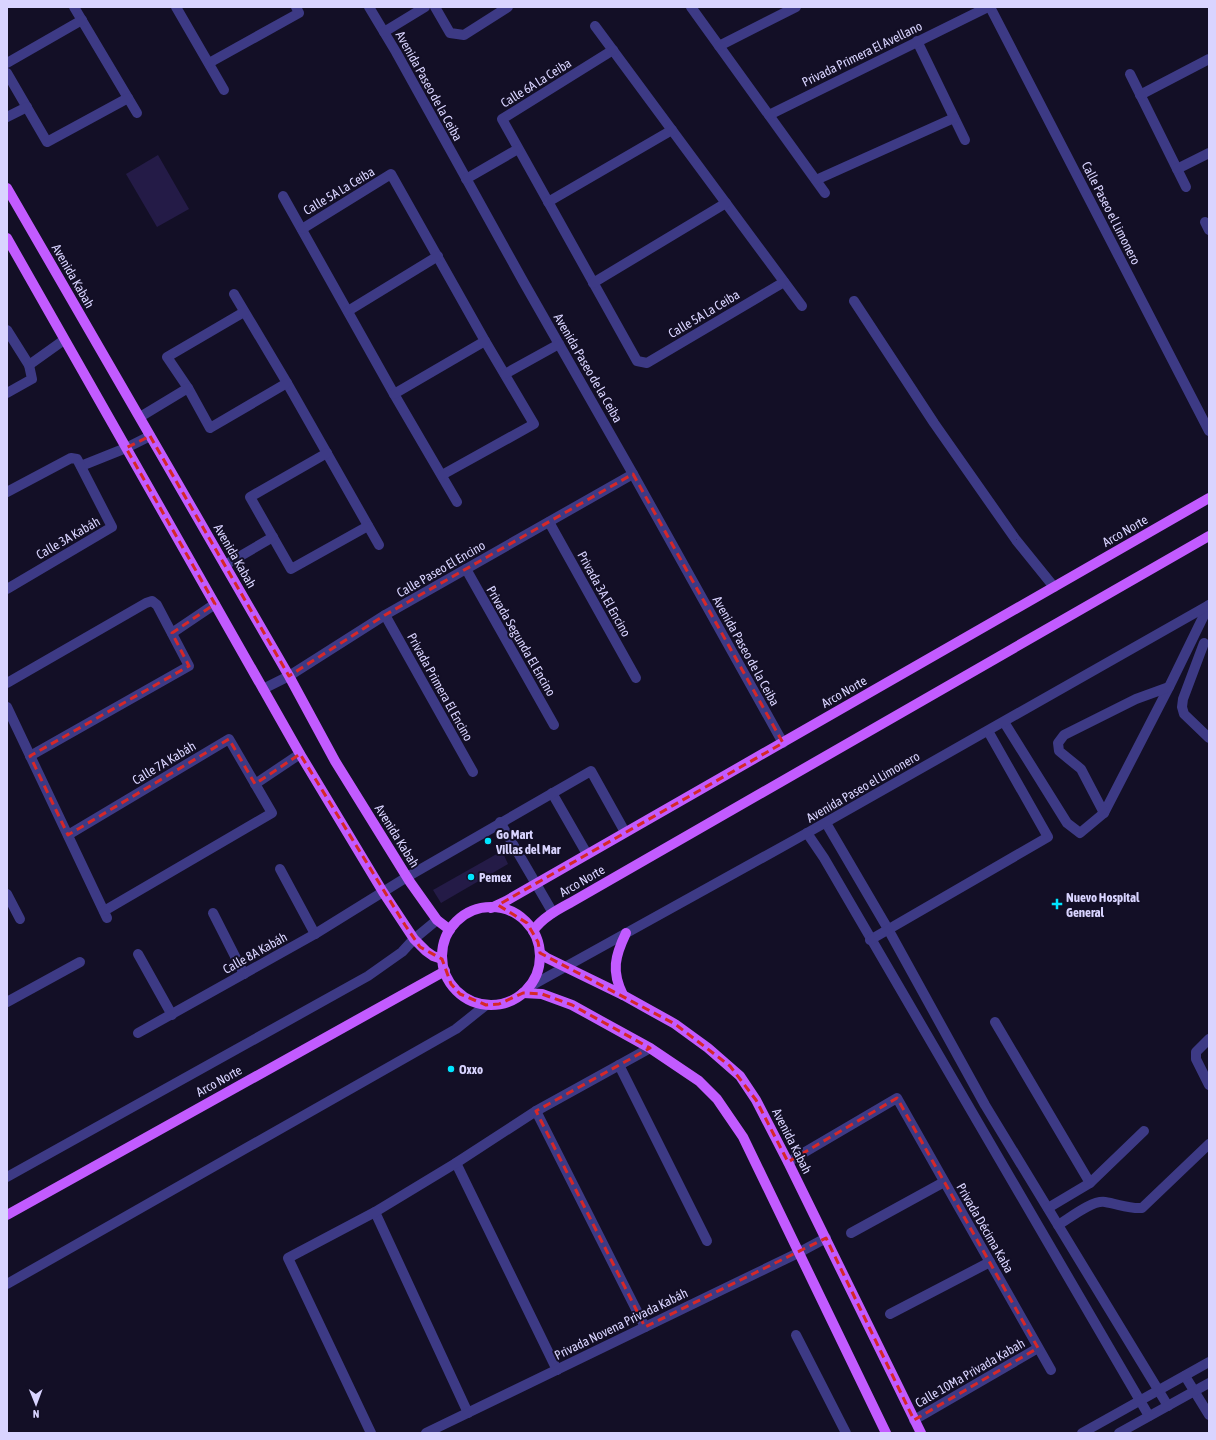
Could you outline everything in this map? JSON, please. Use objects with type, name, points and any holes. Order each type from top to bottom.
[{"type":"main road","name":"Avenida Kabah","points":[[7,188],[150,436],[176,478],[289,676],[335,761],[407,877],[437,920],[450,930]]},
{"type":"main road","points":[[7,238],[263,690],[383,892],[420,947],[433,956],[442,959]]},
{"type":"main road","name":"Arco Norte","points":[[491,908],[783,743],[1209,498]]},
{"type":"main road","name":"Arco Norte","points":[[533,931],[537,925],[553,913],[1209,536]]},
{"type":"main road","points":[[491,908],[510,912],[519,916],[533,931],[538,942],[540,953],[539,965],[535,977],[526,990],[512,1000],[499,1004],[486,1005],[472,1001],[460,994],[451,984],[445,971],[442,959],[445,939],[456,922],[463,916],[482,909],[491,908]]},
{"type":"main road","points":[[623,995],[616,978],[615,962],[617,953],[626,933]]},
{"type":"main road","name":"Avenida Kabah","points":[[540,953],[623,995],[675,1024],[708,1048],[740,1076],[756,1100],[788,1162],[921,1433]]},
{"type":"main road","name":"Arco Norte","points":[[7,1215],[445,971]]},
{"type":"main road","points":[[526,990],[572,1005],[650,1048],[699,1081],[717,1099],[743,1137],[886,1433]]},
{"type":"street","points":[[74,7],[137,113]]},
{"type":"street","points":[[176,7],[224,90]]},
{"type":"street","points":[[209,63],[299,14],[296,7]]},
{"type":"street","name":"Avenida Paseo de la Ceiba","points":[[369,7],[783,743]]},
{"type":"street","points":[[384,32],[425,7]]},
{"type":"street","points":[[435,7],[450,33],[464,35],[508,7]]},
{"type":"street","points":[[691,7],[825,193]]},
{"type":"street","points":[[719,46],[796,7]]},
{"type":"street","name":"Privada Primera El Avellano","points":[[769,115],[989,7]]},
{"type":"street","name":"Calle Paseo el Limonero","points":[[989,7],[1209,431]]},
{"type":"street","points":[[7,64],[82,20]]},
{"type":"street","points":[[595,26],[802,306]]},
{"type":"street","points":[[916,42],[966,140]]},
{"type":"street","name":"Calle 6A La Ceiba","points":[[612,50],[502,119],[637,361]]},
{"type":"street","points":[[1140,95],[1209,59]]},
{"type":"street","points":[[7,73],[47,142],[128,98]]},
{"type":"street","points":[[1130,74],[1186,187]]},
{"type":"street","points":[[7,117],[27,107]]},
{"type":"street","points":[[816,180],[954,118]]},
{"type":"street","points":[[548,202],[672,130]]},
{"type":"street","points":[[466,179],[518,149]]},
{"type":"street","points":[[1178,169],[1209,153]]},
{"type":"street","name":"Calle 5A La Ceiba","points":[[302,229],[391,174],[485,341],[506,374],[534,424],[442,474]]},
{"type":"street","name":"Calle 5A La Ceiba","points":[[283,196],[394,394],[457,502]]},
{"type":"street","points":[[593,283],[726,203]]},
{"type":"street","points":[[348,310],[438,256]]},
{"type":"street","name":"Calle 5A La Ceiba","points":[[637,361],[647,363],[784,282]]},
{"type":"street","points":[[234,294],[287,383],[379,545]]},
{"type":"street","points":[[854,301],[934,423],[1016,540],[1054,587]]},
{"type":"street","points":[[244,312],[167,357],[188,388],[210,428],[287,383]]},
{"type":"street","points":[[7,330],[29,365],[32,379],[7,393]]},
{"type":"street","points":[[29,365],[64,340]]},
{"type":"street","points":[[394,394],[485,341]]},
{"type":"street","points":[[506,374],[559,344]]},
{"type":"street","points":[[140,417],[188,388]]},
{"type":"street","points":[[7,492],[71,458],[78,459],[81,466],[126,448],[150,436]]},
{"type":"street","points":[[327,453],[250,497],[291,569],[368,526]]},
{"type":"street","name":"Calle 3A Kabáh","points":[[7,589],[112,527],[81,466]]},
{"type":"street","name":"Calle Paseo El Encino","points":[[263,690],[289,676],[385,615],[633,474]]},
{"type":"street","name":"Privada 3A El Encino","points":[[549,522],[636,678]]},
{"type":"street","points":[[225,565],[273,537]]},
{"type":"street","name":"Privada Segunda El Encino","points":[[466,570],[554,725]]},
{"type":"street","points":[[7,683],[146,603],[152,601],[157,605],[189,666],[30,756]]},
{"type":"street","points":[[172,633],[215,604]]},
{"type":"street","points":[[1004,722],[1067,824],[1080,832],[1104,813],[1169,687],[1209,605]]},
{"type":"street","name":"Avenida Paseo el Limonero","points":[[526,990],[566,966],[826,823],[1209,605]]},
{"type":"street","name":"Privada Primera El Encino","points":[[385,615],[473,772]]},
{"type":"street","points":[[1195,634],[1207,646],[1183,699],[1182,707],[1184,714],[1209,738]]},
{"type":"street","points":[[1104,813],[1081,769],[1060,751],[1058,743],[1064,735],[1136,699],[1169,687]]},
{"type":"street","name":"Calle 7A Kabáh","points":[[7,707],[106,915],[272,813],[229,740],[68,835]]},
{"type":"street","points":[[870,940],[1048,837],[988,731]]},
{"type":"street","points":[[256,784],[300,754]]},
{"type":"street","name":"Calle 8A Kabáh","points":[[138,1033],[315,934],[407,877],[591,770],[625,832]]},
{"type":"street","points":[[552,793],[587,854]]},
{"type":"street","points":[[500,822],[553,913]]},
{"type":"street","points":[[826,823],[888,929],[985,1105],[1168,1406]]},
{"type":"street","points":[[807,833],[824,858],[870,940],[1149,1416]]},
{"type":"street","points":[[280,869],[315,934]]},
{"type":"street","points":[[7,896],[20,919]]},
{"type":"street","points":[[213,913],[244,974]]},
{"type":"street","points":[[7,1177],[368,976],[402,952],[437,920]]},
{"type":"street","points":[[138,954],[172,1015]]},
{"type":"street","points":[[7,1002],[80,962]]},
{"type":"street","points":[[7,1284],[456,1029],[486,1005]]},
{"type":"street","points":[[995,1022],[1090,1183]]},
{"type":"street","points":[[1209,1039],[1196,1052],[1196,1058],[1209,1085]]},
{"type":"street","points":[[371,1433],[288,1258],[375,1212],[456,1163],[536,1111],[650,1048]]},
{"type":"street","points":[[619,1065],[707,1241]]},
{"type":"street","name":"Privada Décima Kaba","points":[[788,1162],[897,1098],[1051,1370]]},
{"type":"street","points":[[971,1112],[985,1105]]},
{"type":"street","points":[[536,1111],[645,1327]]},
{"type":"street","points":[[1048,1208],[1090,1183],[1144,1131]]},
{"type":"street","points":[[1058,1225],[1095,1203],[1104,1202],[1132,1208],[1142,1208],[1209,1144]]},
{"type":"street","points":[[456,1163],[557,1370]]},
{"type":"street","points":[[851,1232],[944,1182]]},
{"type":"street","points":[[375,1212],[468,1413]]},
{"type":"street","name":"Privada Novena Privada Kabáh","points":[[426,1433],[798,1253],[826,1238]]},
{"type":"street","points":[[890,1314],[990,1262]]},
{"type":"street","points":[[796,1335],[846,1433]]},
{"type":"street","name":"Calle 10Ma Privada Kabah","points":[[914,1420],[1038,1348]]},
{"type":"street","points":[[1082,1433],[1209,1362]]},
{"type":"street","points":[[1185,1376],[1209,1415]]},
{"type":"street","points":[[1119,1433],[1209,1383]]},
{"type":"highlighted area","points":[[150,436],[289,676],[385,615],[633,474],[783,743],[498,905],[527,923],[538,942],[540,953],[675,1024],[730,1066],[756,1100],[788,1162],[897,1098],[1038,1348],[914,1420],[826,1238],[645,1327],[536,1111],[650,1048],[572,1005],[542,994],[523,993],[499,1004],[486,1005],[460,994],[451,984],[442,959],[420,947],[405,925],[300,754],[255,784],[229,739],[68,835],[30,756],[189,666],[172,633],[215,604],[126,448]]},
{"type":"building","points":[[158,155],[189,209],[157,227],[126,174]]},
{"type":"building","name":"Pemex","points":[[502,851],[508,864],[441,903],[433,890]]},
{"type":"place","name":"Go Mart Villas del Mar","points":[[488,841]]},
{"type":"place","name":"Pemex","points":[[471,877]]},
{"type":"place","name":"Nuevo Hospital General","points":[[1057,904]]},
{"type":"place","name":"Oxxo","points":[[451,1069]]}]
